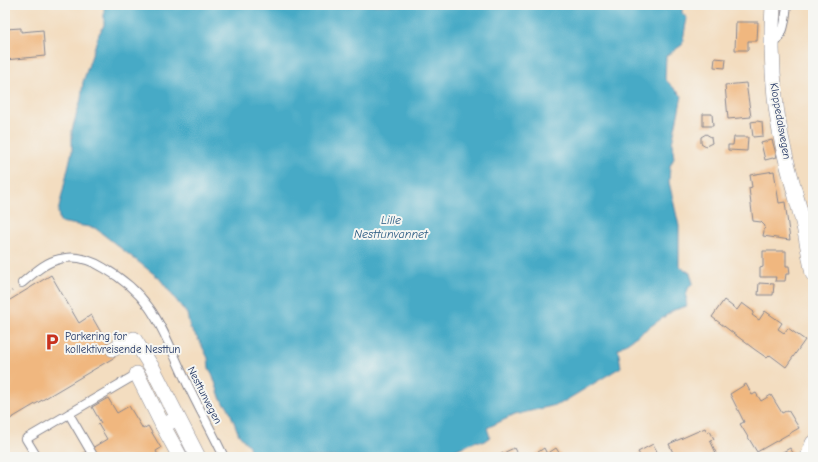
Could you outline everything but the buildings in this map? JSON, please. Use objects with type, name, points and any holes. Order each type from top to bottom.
[{"type":"street","name":"Kloppedalsvegen","points":[[773,5],[772,46],[775,97],[780,131],[808,226],[813,274]]},
{"type":"street","points":[[113,349],[134,339],[153,369],[198,457]]},
{"type":"street","points":[[136,374],[180,457]]},
{"type":"street","points":[[163,426],[178,417]]},
{"type":"street","points":[[808,457],[813,443]]},
{"type":"lane","points":[[772,46],[780,39],[783,31],[787,5]]},
{"type":"lane","name":"Nesttunvegen","points":[[22,283],[44,265],[60,259],[73,257],[99,265],[124,279],[148,303],[163,330],[186,383],[224,457]]},
{"type":"lane","points":[[36,457],[26,439],[136,374]]},
{"type":"lane","points":[[69,414],[94,457]]},
{"type":"water","name":"Lille Nesttunvannet","points":[[104,5],[682,5],[682,13],[687,18],[682,45],[666,56],[665,79],[682,96],[672,143],[674,158],[670,166],[669,182],[679,226],[679,266],[690,273],[693,283],[687,293],[687,306],[674,310],[618,349],[621,367],[560,404],[514,415],[487,428],[490,437],[483,442],[477,441],[437,457],[252,457],[249,446],[239,435],[228,407],[221,400],[209,368],[208,358],[200,342],[190,328],[187,314],[159,278],[95,228],[60,222],[58,212],[72,151],[72,130],[81,99],[83,82],[99,34],[104,25]]},
{"type":"place","name":"Parkering for kollektivreisende Nesttun","points":[[52,342]]}]
